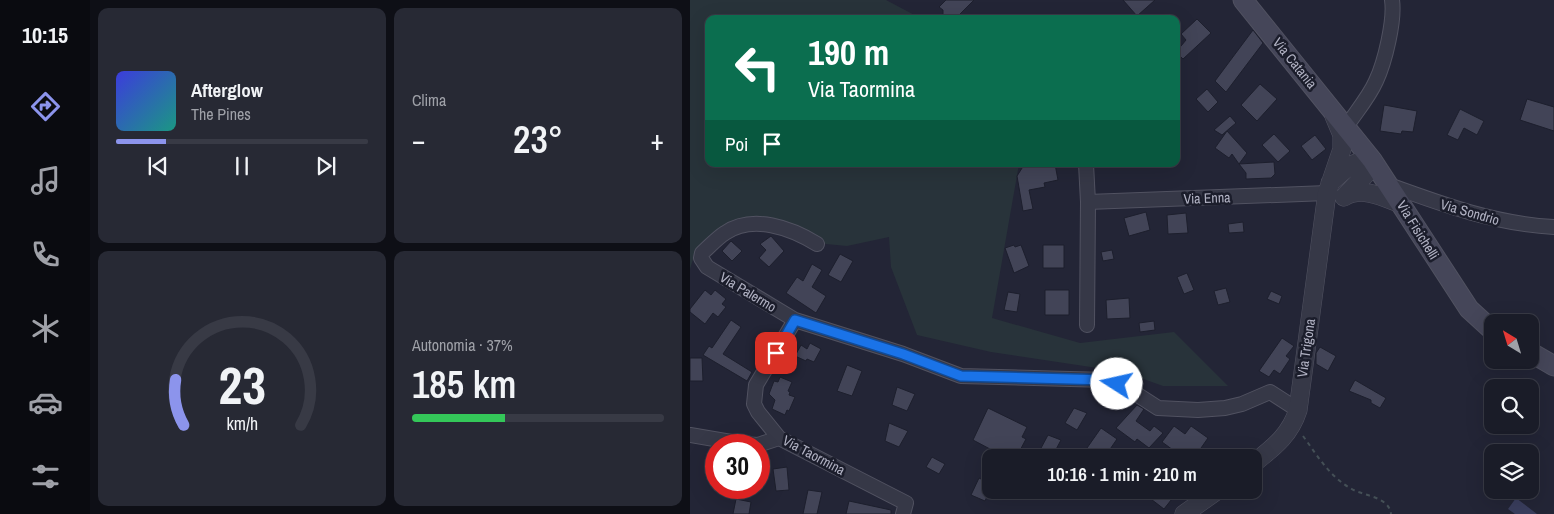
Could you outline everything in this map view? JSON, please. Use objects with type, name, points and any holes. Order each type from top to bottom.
[{"type":"main road","name":"Via Catania","points":[[1243,0],[1346,127]]},
{"type":"main road","name":"Via Fisichelli","points":[[1346,127],[1390,185],[1469,309],[1484,323]]},
{"type":"main road","points":[[1539,357],[1554,366]]},
{"type":"street","points":[[1346,127],[1376,82],[1384,56],[1394,8],[1392,0]]},
{"type":"street","name":"Via Trigona","points":[[1262,456],[1279,443],[1296,416],[1328,188],[1342,149],[1342,135],[1330,106]]},
{"type":"street","points":[[1324,216],[1368,172],[1372,160],[1362,160],[1353,163],[1328,188]]},
{"type":"street","points":[[1086,167],[1088,202],[1087,325]]},
{"type":"street","name":"Via Sondrio","points":[[1390,185],[1459,210],[1492,219],[1521,226],[1554,227]]},
{"type":"street","name":"Via Enna","points":[[1088,202],[1328,188]]},
{"type":"street","points":[[1346,195],[1360,192],[1374,194],[1401,204]]},
{"type":"street","name":"Via Palermo","points":[[817,244],[800,233],[781,226],[748,226],[726,232],[702,253],[701,258],[707,267],[795,320],[903,354],[961,376],[1107,380],[1128,388],[1158,408],[1198,410],[1225,408],[1242,404],[1270,392],[1296,416]]},
{"type":"street","name":"Via Taormina","points":[[795,320],[756,385],[754,404],[758,412],[779,438],[906,503],[903,514]]},
{"type":"street","points":[[690,435],[758,445],[779,438]]},
{"type":"street","points":[[1184,514],[1205,499]]},
{"type":"path","points":[[1296,416],[1331,475],[1351,489],[1385,503],[1390,508],[1391,514]]},
{"type":"shaded area","points":[[690,0],[886,0],[914,15],[705,15],[705,167],[1018,167],[992,318],[1080,343],[1174,332],[1228,386],[1163,386],[1124,372],[991,352],[917,335],[891,267],[889,237],[847,246],[826,244],[801,230],[766,219],[695,253],[690,269]]},
{"type":"water","points":[[1517,499],[1537,514],[1515,514],[1508,509]]},
{"type":"building","points":[[946,0],[974,0],[959,15],[944,15],[943,10],[939,7]]},
{"type":"building","points":[[1123,0],[1155,0],[1138,15]]},
{"type":"building","points":[[1197,19],[1211,33],[1183,59],[1180,56],[1180,47],[1186,40],[1181,34]]},
{"type":"building","points":[[1253,30],[1263,43],[1226,92],[1215,81]]},
{"type":"building","points":[[1260,84],[1277,99],[1257,121],[1241,105]]},
{"type":"building","points":[[1207,89],[1218,102],[1208,112],[1196,99]]},
{"type":"building","points":[[1527,99],[1554,107],[1554,131],[1520,120]]},
{"type":"building","points":[[1384,105],[1417,111],[1413,132],[1402,131],[1401,134],[1380,131]]},
{"type":"building","points":[[1460,109],[1484,121],[1477,135],[1464,128],[1458,140],[1447,135]]},
{"type":"building","points":[[1230,116],[1236,123],[1222,135],[1214,130]]},
{"type":"building","points":[[1227,131],[1247,153],[1239,164],[1232,154],[1229,158],[1215,148]]},
{"type":"building","points":[[1274,134],[1290,151],[1278,162],[1262,145]]},
{"type":"building","points":[[1315,135],[1326,149],[1312,160],[1301,146]]},
{"type":"building","points":[[1274,162],[1275,174],[1271,178],[1246,179],[1246,173],[1239,164]]},
{"type":"building","points":[[1023,167],[1056,167],[1058,180],[1044,183],[1045,187],[1029,190],[1033,209],[1023,211],[1017,176]]},
{"type":"building","points":[[1146,212],[1150,230],[1129,236],[1124,218]]},
{"type":"building","points":[[1186,213],[1188,233],[1168,234],[1167,215]]},
{"type":"building","points":[[1243,222],[1244,232],[1229,233],[1228,224]]},
{"type":"building","points":[[771,236],[784,251],[769,267],[759,258],[766,250],[760,244]]},
{"type":"building","points":[[731,241],[742,251],[732,261],[722,251]]},
{"type":"building","points":[[1014,245],[1015,247],[1021,245],[1029,266],[1014,273],[1005,248]]},
{"type":"building","points":[[1043,245],[1064,245],[1064,268],[1043,268]]},
{"type":"building","points":[[1112,250],[1114,259],[1103,261],[1101,252]]},
{"type":"building","points":[[840,254],[853,261],[841,282],[828,275]]},
{"type":"building","points":[[812,264],[822,270],[812,287],[826,296],[816,313],[786,293],[797,277],[803,281]]},
{"type":"building","points":[[1187,273],[1194,290],[1184,294],[1177,277]]},
{"type":"building","points":[[1226,288],[1230,302],[1218,305],[1214,291]]},
{"type":"building","points":[[705,290],[711,295],[715,290],[726,299],[722,304],[726,307],[718,317],[713,313],[705,324],[690,312],[690,309]]},
{"type":"building","points":[[1045,290],[1069,290],[1069,315],[1045,315]]},
{"type":"building","points":[[1271,291],[1282,296],[1279,304],[1267,299]]},
{"type":"building","points":[[1008,292],[1020,294],[1017,312],[1004,310]]},
{"type":"building","points":[[1129,298],[1130,318],[1107,319],[1106,300]]},
{"type":"building","points":[[731,320],[741,327],[723,354],[752,372],[747,381],[703,355],[709,346],[712,348]]},
{"type":"building","points":[[1154,321],[1155,330],[1140,332],[1139,323]]},
{"type":"building","points":[[1282,338],[1294,346],[1286,356],[1290,359],[1280,374],[1274,370],[1269,377],[1259,371]]},
{"type":"building","points":[[810,343],[821,349],[814,362],[795,356],[801,345],[807,349]]},
{"type":"building","points":[[1320,347],[1336,356],[1328,371],[1316,364],[1316,353]]},
{"type":"building","points":[[690,358],[702,358],[703,381],[690,381]]},
{"type":"building","points":[[847,365],[862,371],[852,396],[837,391]]},
{"type":"building","points":[[780,377],[792,382],[788,391],[790,392],[789,395],[795,397],[789,411],[787,410],[785,415],[772,409],[775,400],[769,394],[774,381],[778,382]]},
{"type":"building","points":[[1355,380],[1386,398],[1380,408],[1371,403],[1371,400],[1349,391]]},
{"type":"building","points":[[897,387],[915,394],[907,411],[892,405]]},
{"type":"building","points":[[1137,405],[1144,409],[1136,421],[1150,431],[1154,426],[1163,433],[1149,448],[1137,439],[1135,442],[1116,428]]},
{"type":"building","points":[[988,408],[1027,427],[1022,437],[1026,439],[1021,449],[990,449],[973,440]]},
{"type":"building","points":[[1074,408],[1087,413],[1077,430],[1065,423]]},
{"type":"building","points":[[889,423],[908,431],[899,447],[885,441]]},
{"type":"building","points":[[1174,426],[1185,434],[1191,426],[1208,438],[1200,449],[1172,449],[1162,442]]},
{"type":"building","points":[[1101,428],[1117,439],[1110,449],[1086,449]]},
{"type":"building","points":[[1048,435],[1061,440],[1056,449],[1041,449]]},
{"type":"building","points":[[932,457],[945,464],[939,474],[926,467]]},
{"type":"building","points":[[787,467],[789,490],[776,491],[773,469]]},
{"type":"building","points":[[979,478],[982,480],[982,499],[986,499],[985,501],[971,495]]},
{"type":"building","points":[[808,490],[822,492],[817,514],[803,514]]},
{"type":"building","points":[[736,499],[751,502],[749,514],[733,514]]},
{"type":"building","points":[[1151,499],[1172,499],[1164,509]]},
{"type":"building","points":[[849,501],[891,510],[891,514],[846,514]]},
{"type":"route","points":[[776,353],[795,320],[903,354],[961,376],[1107,380],[1117,384]]}]
